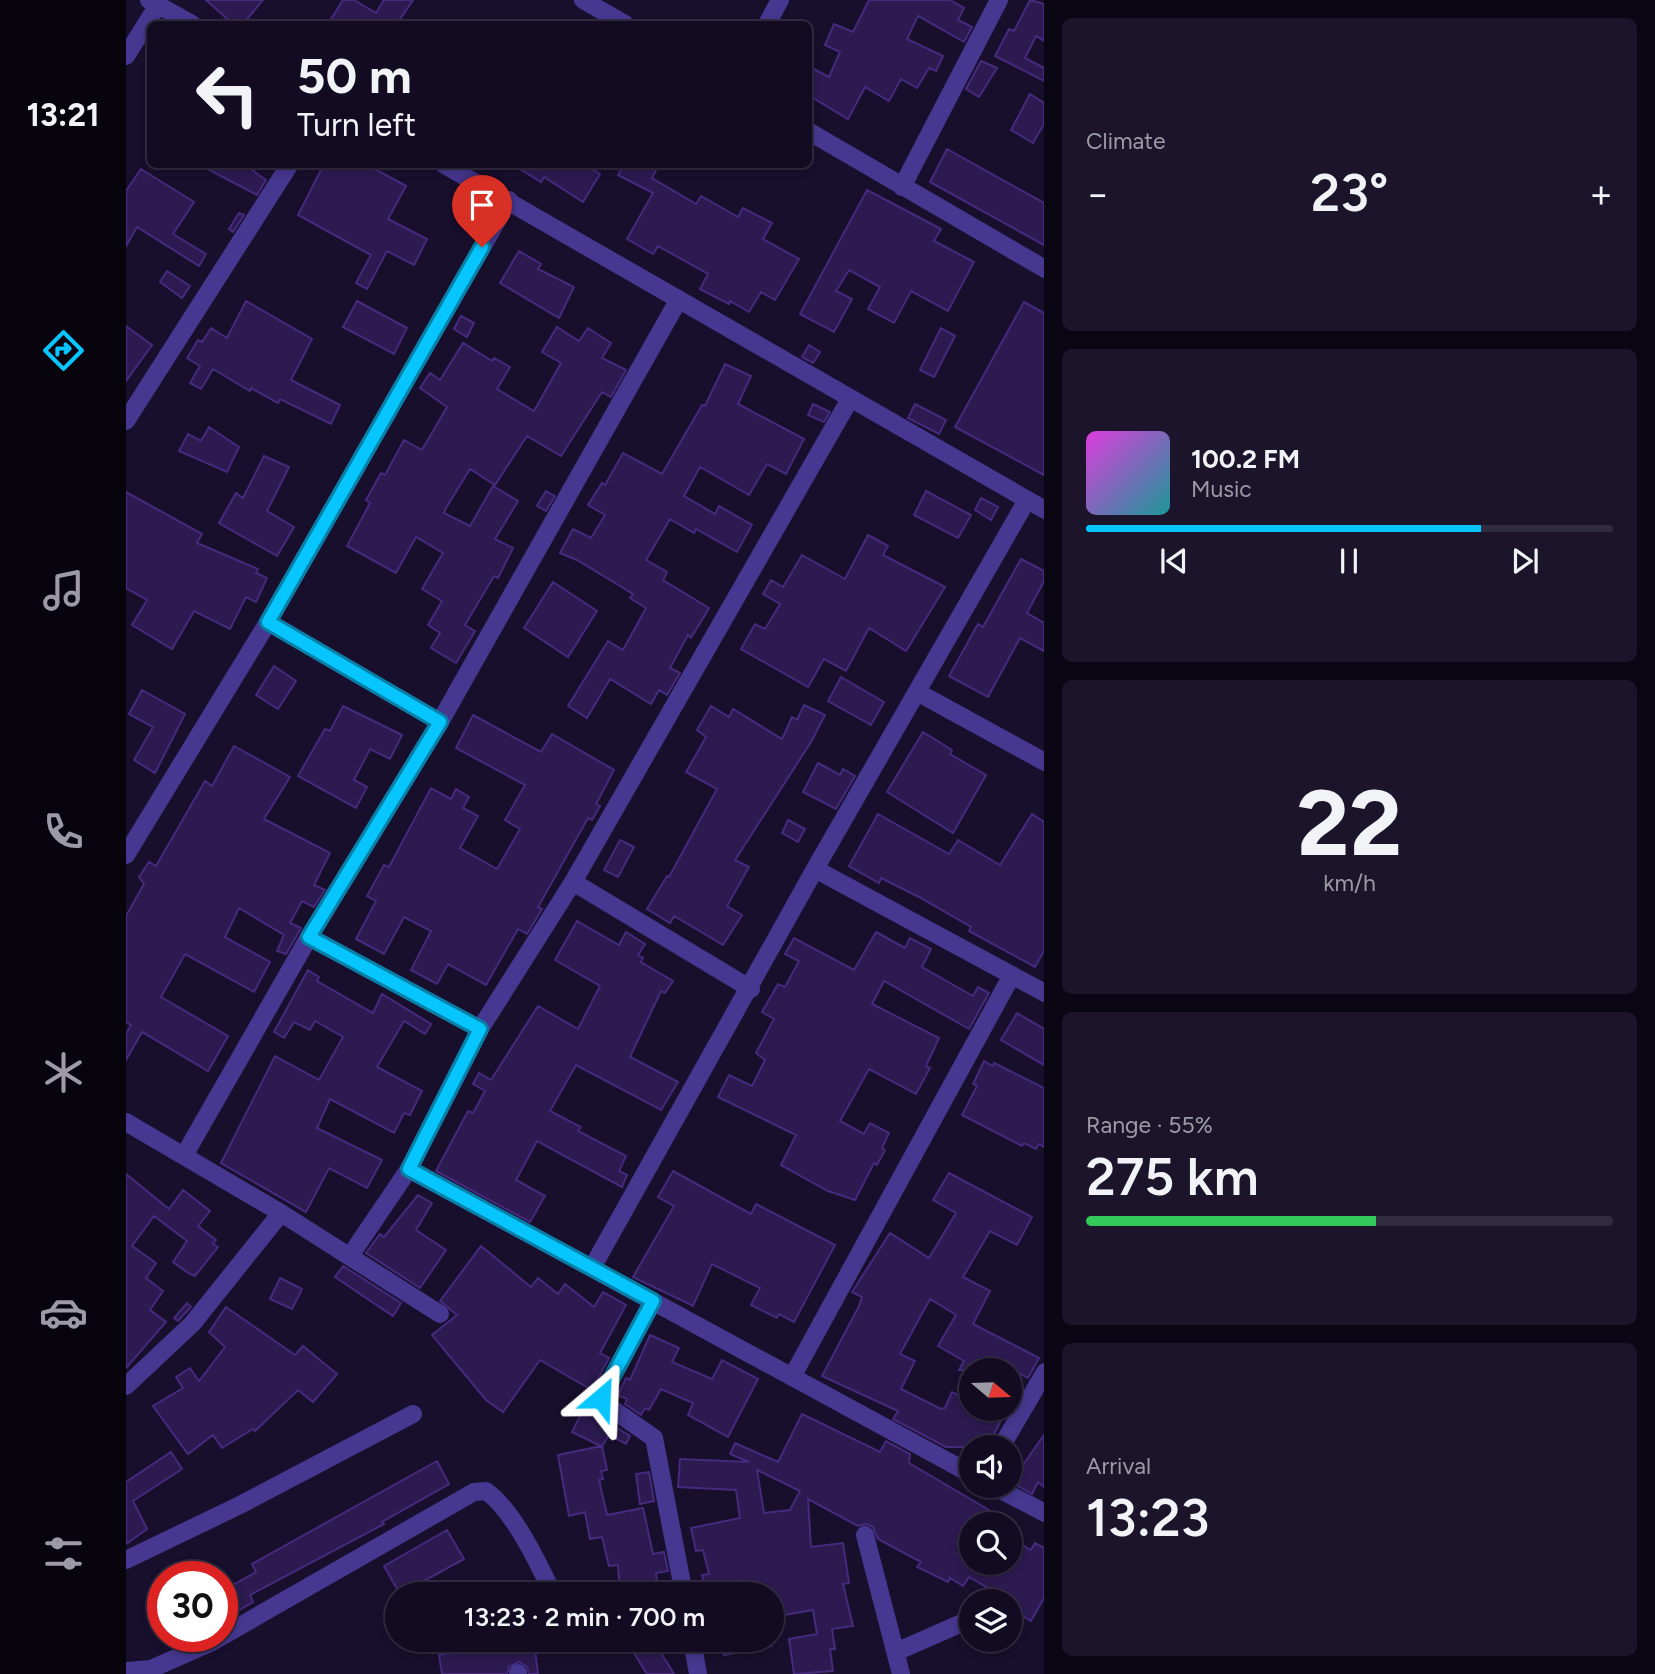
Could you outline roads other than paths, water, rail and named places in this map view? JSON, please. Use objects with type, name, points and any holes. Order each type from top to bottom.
[{"type":"street","points":[[583,0],[620,21]]},
{"type":"street","points":[[769,21],[780,0]]},
{"type":"street","points":[[902,187],[999,0]]},
{"type":"street","points":[[126,56],[154,2],[187,21]]},
{"type":"street","points":[[812,133],[1044,269]]},
{"type":"street","points":[[126,421],[287,168]]},
{"type":"street","points":[[450,168],[1044,510]]},
{"type":"street","points":[[126,855],[268,622],[509,200]]},
{"type":"street","points":[[185,1154],[309,937],[440,722],[679,299]]},
{"type":"street","points":[[350,1256],[409,1169],[480,1029],[573,881],[850,399]]},
{"type":"street","points":[[592,1268],[751,989],[815,869],[1027,500]]},
{"type":"street","points":[[268,622],[440,722]]},
{"type":"street","points":[[917,692],[1044,762]]},
{"type":"street","points":[[815,869],[1044,993]]},
{"type":"street","points":[[573,881],[751,989]]},
{"type":"street","points":[[309,937],[480,1029]]},
{"type":"street","points":[[792,1377],[1012,975]]},
{"type":"street","points":[[126,1122],[185,1154],[440,1314]]},
{"type":"street","points":[[409,1169],[959,1467]]},
{"type":"street","points":[[126,1386],[192,1324],[281,1213]]},
{"type":"street","points":[[653,1301],[601,1398],[605,1404],[654,1438],[682,1582]]},
{"type":"street","points":[[1008,1435],[1044,1372]]},
{"type":"street","points":[[126,1560],[240,1505],[413,1414]]},
{"type":"street","points":[[126,1671],[151,1671],[212,1643],[474,1492],[486,1491],[497,1499],[537,1562],[546,1582]]},
{"type":"street","points":[[1016,1498],[1044,1513]]},
{"type":"street","points":[[865,1535],[898,1651],[901,1674]]},
{"type":"street","points":[[898,1651],[959,1624]]},
{"type":"street","points":[[694,1652],[698,1674]]}]
